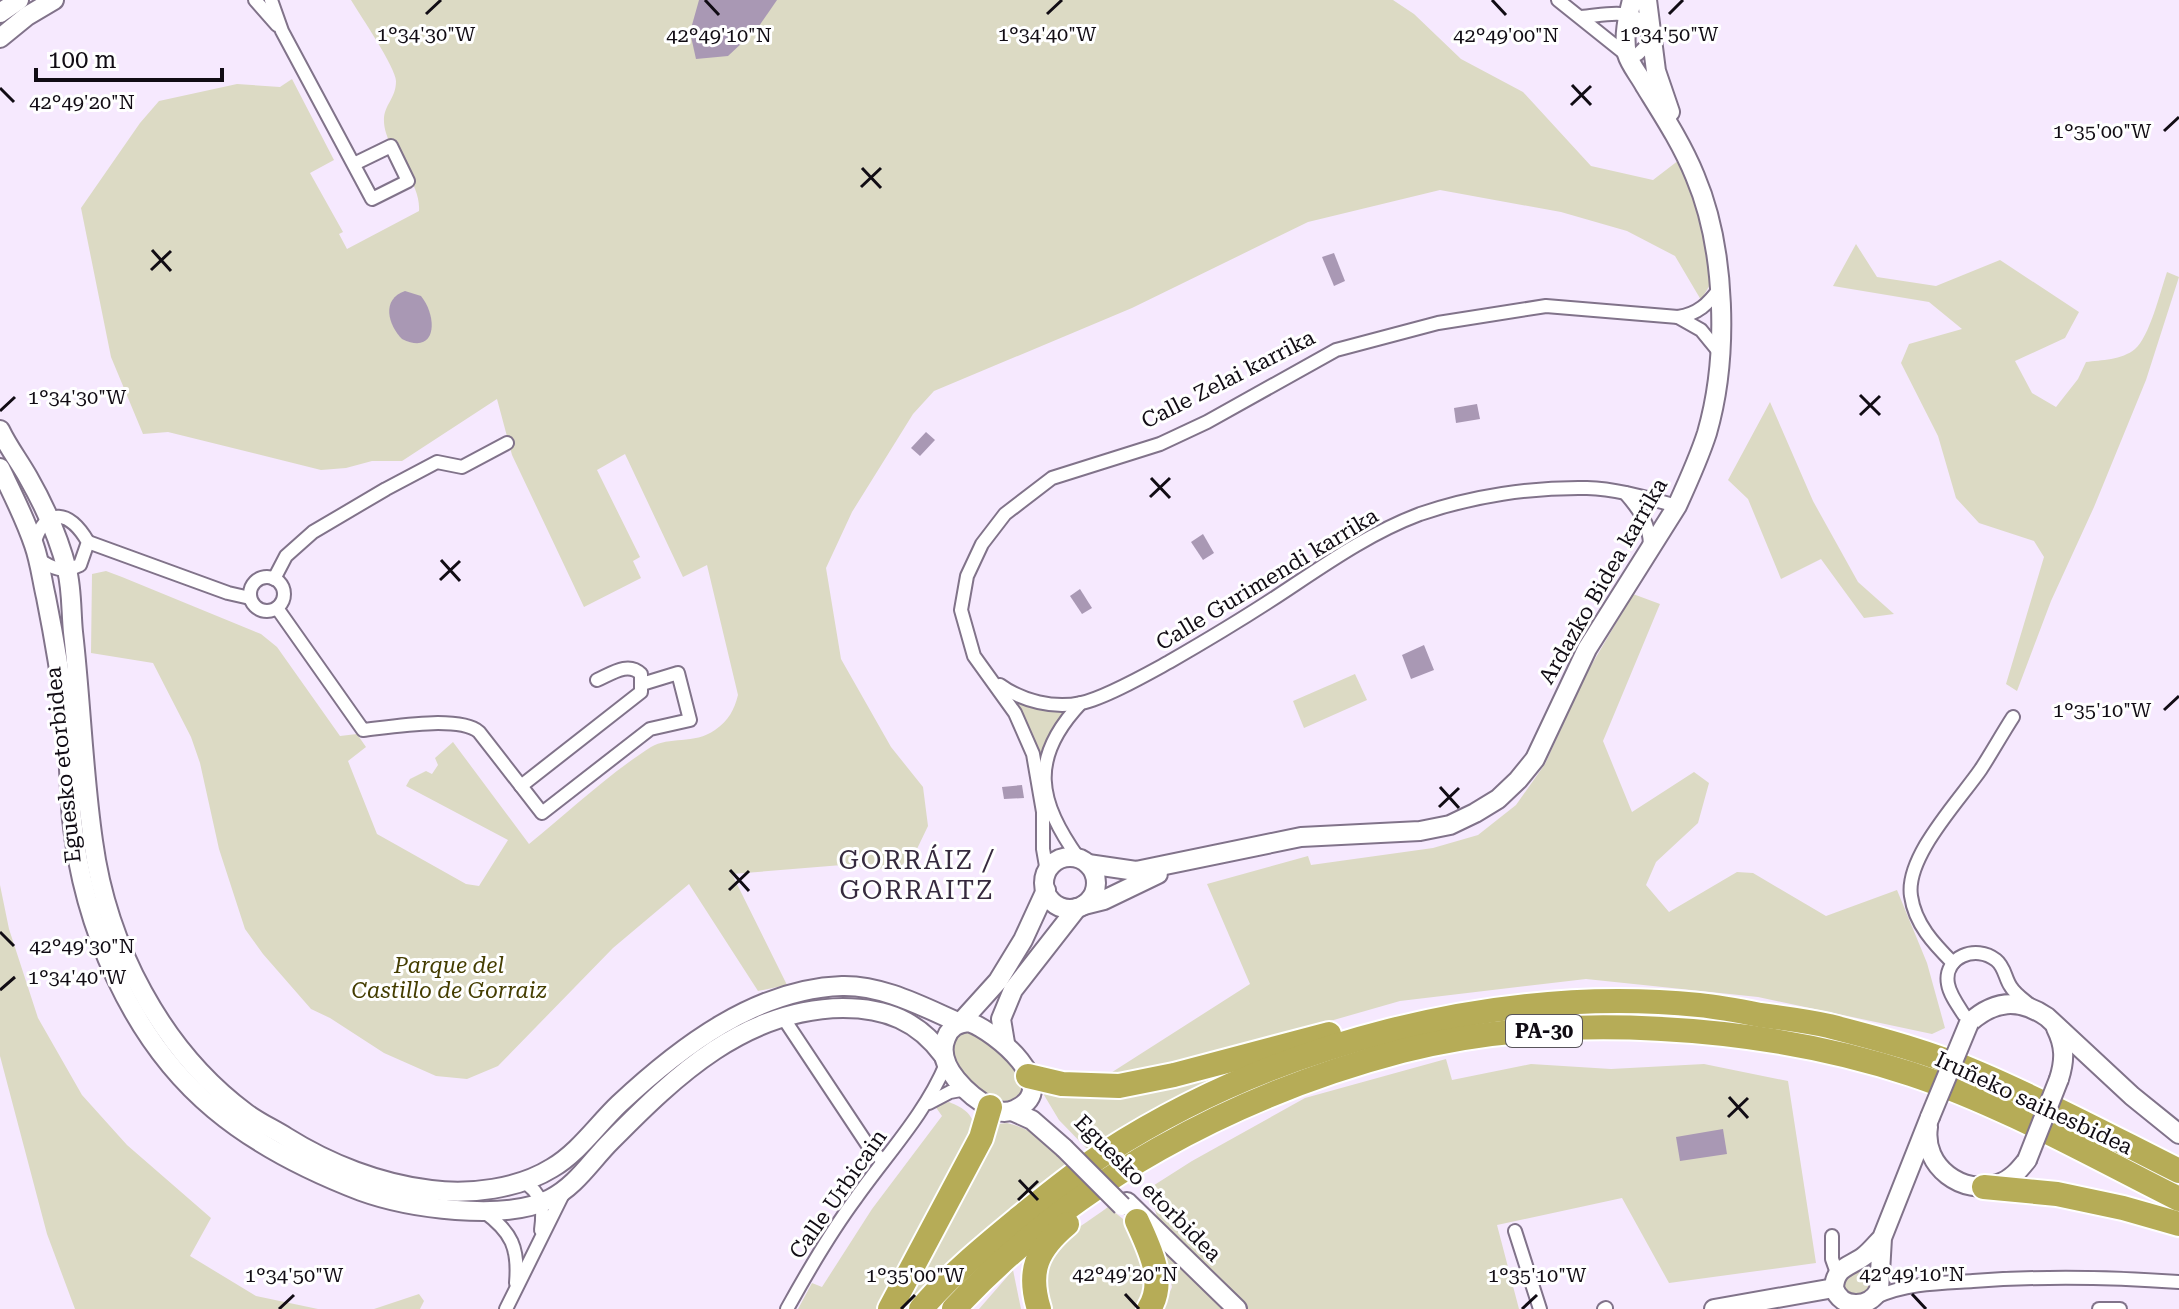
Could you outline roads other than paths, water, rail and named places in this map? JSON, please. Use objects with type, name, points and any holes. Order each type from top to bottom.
[{"type":"highway","points":[[1029,1086],[1119,1086],[1174,1075],[1399,1016],[1518,999],[1604,1002]]},
{"type":"highway","name":"Iruñeko saihesbidea","points":[[921,1309],[986,1245],[1042,1199],[1104,1154],[1171,1114],[1259,1073],[1354,1041],[1424,1022],[1518,1008],[1604,1002],[1699,1005],[1832,1027],[1920,1051],[1979,1073],[2179,1171]]},
{"type":"highway","points":[[1832,1027],[1894,1038],[1992,1071],[2179,1161]]},
{"type":"highway","name":"Iruñeko saihesbidea","points":[[954,1309],[1034,1234],[1127,1167],[1230,1112],[1302,1083],[1404,1051],[1484,1037],[1565,1029],[1706,1031],[1818,1049],[1913,1075],[2010,1115],[2179,1199]]},
{"type":"highway","points":[[1039,1309],[1033,1290],[1034,1272],[1040,1253],[1052,1237],[1109,1193],[1152,1165],[1302,1083]]},
{"type":"highway","points":[[890,1309],[981,1138],[1001,1109]]},
{"type":"highway","points":[[1984,1187],[2057,1194],[2179,1224]]},
{"type":"highway","points":[[1129,1209],[1156,1266],[1154,1301],[1149,1309]]},
{"type":"street","points":[[0,13],[19,0]]},
{"type":"street","points":[[0,38],[27,16],[54,0]]},
{"type":"street","points":[[255,0],[282,31]]},
{"type":"street","name":"Ardazko Bidea karrika","points":[[1647,0],[1656,71],[1682,149]]},
{"type":"street","points":[[272,1],[282,31],[372,199],[408,181],[391,146],[354,164]]},
{"type":"street","points":[[1562,4],[1622,52],[1638,54],[1650,34],[1640,18],[1627,9],[1581,17]]},
{"type":"street","points":[[1622,52],[1627,9]]},
{"type":"street","name":"Ardazko Bidea karrika","points":[[1084,862],[1136,871],[1301,837],[1334,833],[1398,833],[1450,825],[1498,799],[1535,759],[1587,649],[1677,506],[1707,432],[1719,352],[1720,288],[1711,229],[1696,178],[1682,149],[1622,52]]},
{"type":"street","points":[[1678,317],[1691,315],[1703,308],[1720,288]]},
{"type":"street","name":"Calle Zelai karrika","points":[[1046,881],[1043,812],[1033,754],[1015,713],[974,656],[961,610],[967,576],[982,544],[1005,514],[1052,478],[1160,444],[1207,422],[1336,350],[1438,323],[1546,306],[1678,317]]},
{"type":"street","points":[[1678,317],[1701,330],[1719,352]]},
{"type":"street","name":"Eguesko etorbidea","points":[[0,430],[49,518],[67,571],[93,846],[108,909],[144,998],[163,1026],[214,1086],[247,1114],[318,1157],[373,1177],[429,1190],[485,1190],[518,1182],[552,1168],[587,1139],[617,1105],[674,1056],[723,1024],[775,997],[843,986],[880,992],[960,1023]]},
{"type":"street","points":[[274,579],[286,556],[313,532],[386,489],[437,462],[462,467],[507,443]]},
{"type":"street","name":"Eguesko etorbidea","points":[[0,468],[36,551],[51,619],[66,719],[72,820],[94,922],[118,981],[153,1041],[213,1109],[264,1145],[294,1162],[367,1193],[458,1210],[508,1211],[542,1202],[566,1189],[659,1092],[738,1036],[782,1016],[814,1008],[875,1010],[905,1020],[928,1035],[944,1060]]},
{"type":"street","name":"Calle Gurimendi karrika","points":[[988,676],[1023,699],[1041,703],[1081,703],[1148,673],[1210,638],[1374,535],[1417,515],[1460,501],[1512,493],[1587,488],[1625,493],[1677,506]]},
{"type":"street","points":[[1625,493],[1641,512],[1650,533],[1650,548]]},
{"type":"street","points":[[88,542],[80,565],[67,571],[50,567],[36,551],[39,526],[49,518],[62,517],[72,520],[88,542],[190,580],[250,598],[260,610],[277,608],[284,599],[284,593],[279,582],[264,577],[254,583],[250,598]]},
{"type":"street","points":[[277,608],[363,730],[471,725],[542,813],[650,729],[690,720],[678,673],[642,684]]},
{"type":"street","points":[[521,786],[641,692],[641,674],[628,667],[597,680]]},
{"type":"street","points":[[1005,1043],[1001,1019],[1013,990],[1094,893],[1096,886],[1096,878],[1060,833],[1048,806],[1045,785],[1052,741],[1065,720],[1081,703]]},
{"type":"street","points":[[1953,963],[1932,942],[1918,920],[1911,896],[1911,876],[1940,825],[1981,769],[2013,717]]},
{"type":"street","points":[[960,1023],[978,1025],[1005,1043],[1024,1065],[1029,1086],[1023,1106],[1001,1109],[966,1089],[944,1060],[942,1047],[950,1029],[960,1023],[998,981],[1023,940],[1051,866],[1064,858],[1084,862]]},
{"type":"street","name":"Ardazko Bidea karrika","points":[[1080,907],[1104,900],[1184,862]]},
{"type":"street","points":[[1046,881],[1054,903],[1061,907],[1080,907]]},
{"type":"street","points":[[1969,1023],[1948,989],[1947,976],[1953,963],[1966,953],[1981,953],[1996,960],[2011,987],[2179,1134]]},
{"type":"street","points":[[916,1004],[942,1007],[961,1005],[998,981]]},
{"type":"street","points":[[1876,1297],[1882,1238],[1899,1195],[1930,1117],[1969,1023],[1982,1011],[1998,1004],[2015,1003],[2040,1012],[2058,1031],[2064,1047],[2064,1065],[2027,1160],[2016,1174],[2001,1183],[1984,1187],[1967,1186],[1932,1172],[1916,1178],[1899,1195]]},
{"type":"street","points":[[782,1016],[869,1147],[883,1161]]},
{"type":"street","name":"Calle Urbicain","points":[[787,1309],[824,1244],[926,1104],[944,1060]]},
{"type":"street","points":[[2059,1079],[2082,1066],[2112,1078]]},
{"type":"street","name":"Eguesko etorbidea","points":[[1029,1086],[1042,1114],[1067,1146],[1227,1309]]},
{"type":"street","points":[[926,1104],[937,1096],[966,1089]]},
{"type":"street","name":"Eguesko etorbidea","points":[[1001,1109],[1032,1120],[1067,1146]]},
{"type":"street","points":[[1930,1117],[1927,1134],[1930,1151],[1938,1167],[1951,1179]]},
{"type":"street","points":[[516,1286],[518,1262],[508,1211],[509,1191],[518,1182],[533,1187],[542,1202],[540,1238]]},
{"type":"street","points":[[506,1309],[566,1189]]},
{"type":"street","name":"Eguesko etorbidea","points":[[1129,1209],[1237,1309]]},
{"type":"street","points":[[482,1210],[501,1226],[514,1243]]},
{"type":"street","points":[[1515,1231],[1540,1309]]},
{"type":"street","points":[[1843,1272],[1882,1238]]},
{"type":"street","points":[[1714,1309],[1868,1265],[1878,1276],[1898,1287]]},
{"type":"street","points":[[1843,1272],[1843,1306],[1851,1307],[1865,1306],[1898,1287],[2020,1278],[2117,1278],[2179,1282]]},
{"type":"street","points":[[2099,1309],[2120,1309]]},
{"type":"district","name":"GORRÁIZ / GORRAITZ","points":[[917,875]]},
{"type":"park label","name":"Parque del Castillo de Gorraiz","points":[[449,978]]}]
